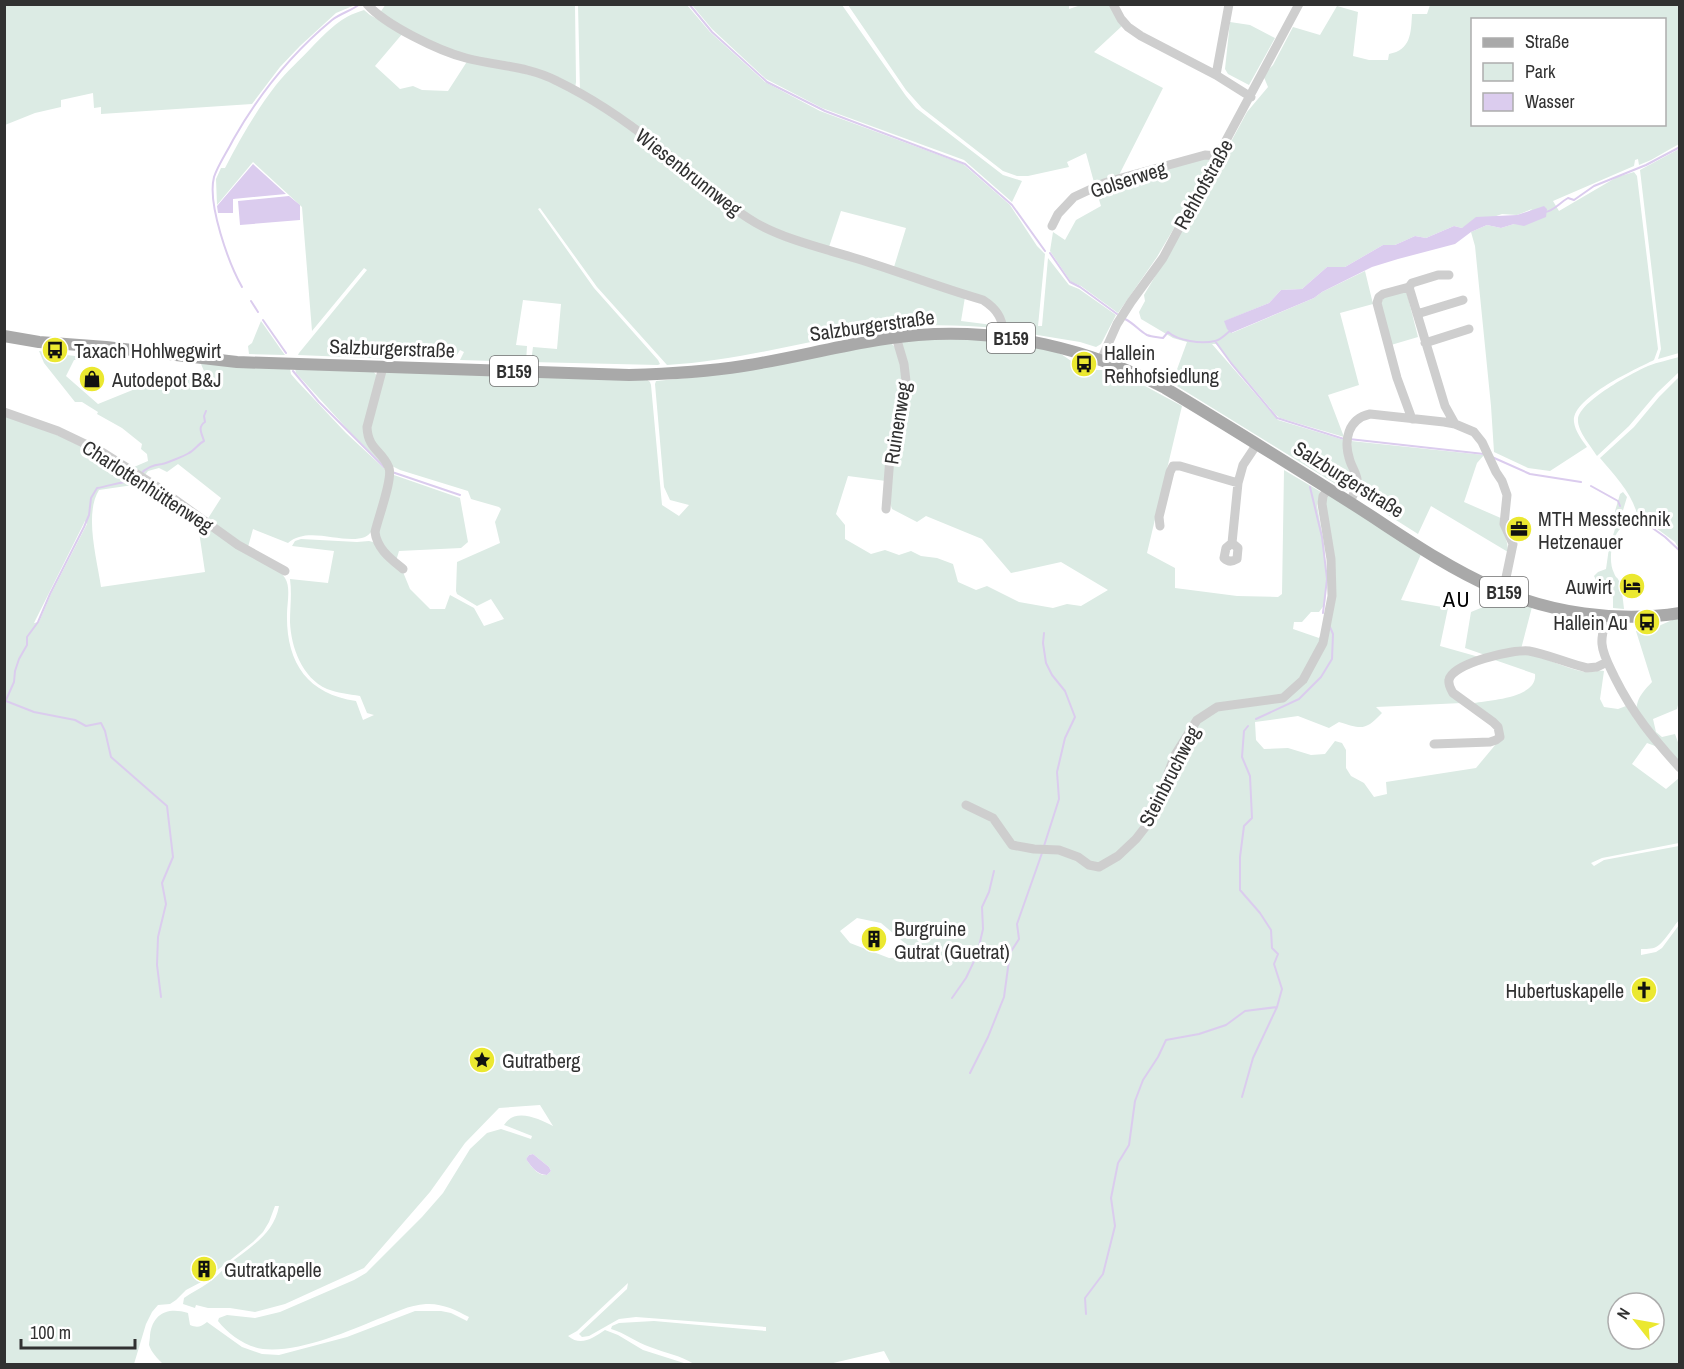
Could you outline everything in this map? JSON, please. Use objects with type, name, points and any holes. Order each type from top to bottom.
[{"type":"main road","name":"Salzburgerstraße","points":[[4,336],[39,342],[237,362],[665,374],[744,366],[896,337],[948,334],[1038,342],[1101,360],[1165,388],[1254,448],[1326,492],[1350,502],[1451,566],[1503,592],[1557,608],[1607,616],[1644,617],[1680,613]]},
{"type":"street","name":"Wiesenbrunnweg","points":[[367,4],[377,15],[390,23],[446,51],[487,62],[537,71],[558,81],[657,145],[735,210],[759,225],[792,238],[983,300],[998,312],[1002,323],[1002,337]]},
{"type":"street","points":[[1113,4],[1121,19],[1141,36],[1216,75],[1251,97]]},
{"type":"street","points":[[1216,75],[1229,4]]},
{"type":"street","name":"Rehhofstraße","points":[[1101,360],[1117,324],[1163,258],[1299,4]]},
{"type":"street","name":"Golserweg","points":[[1052,226],[1058,214],[1074,197],[1104,183],[1205,155],[1218,156]]},
{"type":"street","points":[[1412,419],[1397,378],[1377,303],[1383,294],[1438,275],[1449,275]]},
{"type":"street","points":[[1408,287],[1445,406],[1455,424]]},
{"type":"street","points":[[1418,314],[1463,300]]},
{"type":"street","points":[[1425,343],[1469,329]]},
{"type":"street","name":"Ruinenweg","points":[[886,509],[894,436],[907,390],[904,364],[896,337]]},
{"type":"street","points":[[383,367],[367,427],[370,444],[390,470],[388,486],[375,532],[380,547],[403,569]]},
{"type":"street","name":"Charlottenhüttenweg","points":[[4,412],[58,431],[102,452],[156,486],[238,545],[285,572]]},
{"type":"street","points":[[1350,502],[1356,489],[1357,479],[1349,460],[1348,439],[1351,426],[1361,416],[1370,414],[1455,424],[1474,432],[1482,442],[1507,495],[1504,525],[1513,544],[1503,592]]},
{"type":"street","points":[[1232,543],[1238,483],[1243,465],[1254,448]]},
{"type":"street","points":[[1160,526],[1159,517],[1173,466],[1238,483]]},
{"type":"street","name":"Steinbruchweg","points":[[966,805],[993,818],[1012,845],[1059,850],[1078,857],[1089,865],[1099,867],[1118,856],[1150,821],[1175,755],[1197,720],[1217,707],[1283,698],[1303,680],[1314,663],[1323,643],[1332,596],[1330,559],[1323,513],[1326,492]]},
{"type":"street","points":[[1607,616],[1602,644],[1607,662],[1626,700],[1647,731],[1680,768]]},
{"type":"street","points":[[1434,744],[1490,742],[1500,736],[1498,727],[1493,722],[1453,693],[1449,680],[1452,674],[1460,668],[1506,652],[1528,651],[1587,668],[1597,667],[1607,662]]},
{"type":"green space","points":[[386,4],[575,5],[575,88],[474,58],[424,39],[379,14]]},
{"type":"green space","points":[[1069,4],[1069,9],[1081,5],[1110,5],[1122,26],[1094,52],[1163,88],[1118,177],[1095,186],[1086,153],[1067,162],[1069,167],[1028,176],[1017,176],[1003,171],[922,108],[906,90],[848,5]]},
{"type":"green space","points":[[4,5],[355,5],[336,13],[300,46],[280,67],[252,104],[101,114],[101,107],[94,108],[93,93],[61,100],[61,107],[35,113],[5,125]]},
{"type":"green space","points":[[578,5],[687,5],[710,32],[765,82],[820,111],[963,164],[1010,205],[1037,246],[1045,254],[1038,326],[1042,326],[1048,258],[1069,285],[1079,289],[1116,315],[1101,344],[1096,347],[1080,342],[1007,330],[997,309],[894,267],[906,228],[841,211],[829,247],[792,237],[760,223],[580,91]]},
{"type":"green space","points":[[692,5],[842,5],[916,108],[1003,175],[1022,181],[1012,202],[964,160],[822,108],[766,79],[712,29]]},
{"type":"green space","points":[[1430,5],[1679,5],[1679,144],[1639,165],[1638,159],[1635,160],[1634,166],[1553,201],[1559,211],[1617,177],[1634,172],[1637,176],[1658,349],[1654,360],[1606,385],[1583,403],[1576,413],[1574,422],[1587,447],[1550,471],[1528,468],[1494,452],[1475,246],[1471,232],[1487,225],[1501,228],[1514,224],[1532,209],[1517,215],[1502,214],[1462,228],[1454,226],[1426,238],[1415,236],[1395,245],[1383,245],[1345,267],[1327,267],[1302,289],[1281,290],[1269,303],[1225,321],[1232,333],[1314,298],[1365,271],[1373,304],[1340,313],[1359,385],[1328,395],[1344,437],[1280,418],[1216,344],[1212,344],[1278,420],[1344,440],[1344,455],[1352,478],[1347,491],[1172,383],[1187,342],[1173,338],[1141,319],[1139,312],[1145,301],[1144,295],[1192,214],[1247,112],[1268,87],[1263,75],[1273,65],[1293,27],[1320,35],[1337,6],[1358,12],[1353,56],[1369,60],[1388,60],[1389,54],[1406,45],[1412,14],[1427,14]]},
{"type":"green space","points":[[364,10],[403,33],[375,66],[400,89],[413,86],[422,90],[448,91],[468,60],[555,82],[619,121],[737,215],[965,297],[961,321],[1001,326],[999,328],[906,326],[849,334],[746,355],[667,365],[597,287],[540,208],[538,209],[594,288],[660,364],[531,362],[533,347],[557,349],[561,304],[523,300],[516,345],[527,346],[526,362],[460,360],[464,352],[460,350],[454,360],[401,358],[407,351],[403,348],[395,359],[298,355],[367,270],[364,268],[312,331],[302,207],[253,162],[217,205],[216,179],[221,168],[225,168],[255,115],[280,80],[335,25],[348,16]]},
{"type":"green space","points":[[1230,22],[1250,25],[1275,38],[1249,85],[1228,74],[1225,69]]},
{"type":"green space","points":[[1679,149],[1679,353],[1658,359],[1661,349],[1640,170]]},
{"type":"green space","points":[[1206,157],[1211,158],[1211,161],[1184,211],[1157,257],[1118,313],[1081,286],[1071,282],[1050,251],[1053,232],[1065,240],[1076,220],[1101,206],[1096,190]]},
{"type":"green space","points":[[1406,290],[1418,337],[1391,345],[1380,304],[1385,296]]},
{"type":"green space","points":[[261,321],[285,355],[249,354],[248,346],[252,343]]},
{"type":"green space","points":[[962,339],[1040,347],[1061,354],[1077,365],[1091,370],[1114,370],[1127,374],[1130,380],[1182,406],[1147,553],[1175,568],[1175,588],[1237,596],[1278,597],[1282,594],[1284,470],[1321,492],[1317,505],[1327,580],[1325,604],[1319,612],[1311,612],[1302,622],[1294,622],[1293,629],[1319,638],[1333,610],[1336,594],[1335,576],[1324,514],[1328,494],[1417,552],[1422,552],[1401,600],[1448,608],[1440,646],[1479,657],[1453,670],[1445,680],[1446,687],[1462,703],[1376,707],[1382,713],[1363,727],[1339,722],[1329,728],[1298,716],[1255,722],[1256,740],[1264,749],[1288,748],[1311,755],[1325,754],[1335,741],[1342,743],[1346,750],[1346,768],[1351,776],[1364,783],[1374,797],[1387,794],[1386,782],[1476,768],[1501,738],[1501,733],[1500,727],[1493,718],[1474,703],[1521,693],[1534,682],[1535,674],[1492,659],[1505,655],[1540,657],[1585,672],[1604,671],[1600,699],[1604,707],[1618,709],[1626,706],[1636,721],[1639,699],[1652,682],[1636,631],[1654,628],[1679,617],[1679,701],[1677,709],[1653,719],[1656,732],[1662,737],[1675,734],[1679,745],[1679,762],[1669,749],[1647,743],[1632,764],[1666,789],[1679,778],[1679,843],[1602,858],[1591,863],[1594,866],[1604,860],[1679,846],[1679,920],[1659,945],[1641,949],[1641,955],[1656,952],[1662,948],[1679,925],[1679,1364],[891,1364],[884,1351],[829,1364],[694,1364],[645,1345],[611,1329],[612,1326],[619,1323],[654,1321],[766,1331],[766,1327],[636,1317],[619,1319],[589,1336],[582,1337],[579,1334],[627,1289],[628,1283],[577,1331],[568,1336],[582,1341],[605,1330],[643,1350],[687,1364],[163,1364],[151,1350],[149,1343],[154,1321],[163,1314],[174,1311],[188,1313],[192,1326],[203,1325],[207,1322],[242,1347],[262,1354],[279,1355],[347,1337],[415,1311],[441,1311],[467,1321],[469,1317],[449,1308],[432,1304],[420,1305],[306,1345],[263,1349],[244,1343],[227,1331],[218,1321],[219,1318],[227,1315],[255,1318],[280,1312],[366,1273],[443,1193],[470,1149],[487,1133],[501,1129],[531,1139],[532,1136],[504,1125],[514,1117],[521,1116],[534,1118],[553,1126],[540,1105],[499,1108],[465,1143],[430,1192],[364,1268],[285,1304],[255,1312],[196,1305],[195,1308],[183,1304],[184,1298],[211,1281],[266,1233],[276,1216],[279,1206],[275,1206],[263,1232],[253,1242],[170,1304],[158,1305],[146,1324],[134,1364],[5,1364],[4,415],[91,450],[133,475],[153,491],[153,499],[148,490],[140,484],[99,490],[92,511],[92,524],[101,587],[205,572],[198,525],[179,511],[163,506],[165,504],[179,506],[283,575],[288,591],[287,614],[290,647],[295,661],[312,683],[324,691],[356,701],[363,720],[374,715],[367,713],[360,696],[327,689],[318,684],[305,670],[296,651],[290,622],[290,579],[328,583],[334,551],[292,546],[295,541],[301,539],[373,542],[403,572],[410,589],[430,609],[445,609],[450,595],[474,608],[484,626],[504,619],[491,599],[477,606],[457,594],[456,591],[457,562],[500,543],[495,522],[501,509],[471,499],[468,491],[400,470],[392,466],[384,457],[371,439],[369,428],[382,377],[387,371],[645,378],[651,385],[662,505],[679,516],[689,505],[670,500],[664,487],[656,381],[752,368],[889,342],[899,356],[903,370],[904,389],[891,442],[886,481],[848,476],[836,514],[845,525],[845,539],[871,554],[885,550],[899,555],[911,551],[921,556],[937,558],[953,564],[958,582],[976,590],[987,586],[1019,602],[1053,608],[1067,604],[1081,606],[1108,590],[1061,562],[1011,573],[982,539],[926,516],[917,522],[892,509],[889,500],[895,439],[909,386],[901,344],[904,340]],"holes":[[[85,521],[87,524],[39,622],[34,623]],[[857,918],[881,923],[914,951],[909,957],[889,958],[850,943],[840,931]],[[533,1154],[549,1167],[551,1171],[547,1175],[537,1172],[526,1159]]]},
{"type":"green space","points":[[39,351],[50,356],[51,353],[75,356],[90,354],[90,360],[74,360],[66,376],[98,404],[140,387],[201,373],[204,371],[201,364],[290,369],[297,381],[346,433],[388,472],[370,534],[356,539],[305,536],[288,543],[253,529],[248,547],[207,520],[221,498],[178,464],[167,472],[159,468],[148,471],[145,475],[134,467],[148,461],[147,454],[141,449],[142,444],[122,428],[97,414],[98,412],[82,402],[75,402],[44,363]]},
{"type":"green space","points":[[1679,357],[1679,372],[1657,393],[1629,426],[1597,456],[1578,424],[1581,412],[1597,396],[1631,375],[1652,365]]},
{"type":"green space","points":[[295,368],[373,371],[378,377],[366,421],[384,466],[296,373]]},
{"type":"green space","points":[[1679,377],[1679,549],[1675,542],[1637,514],[1627,492],[1600,458],[1634,427]]},
{"type":"green space","points":[[1351,441],[1484,455],[1477,463],[1464,502],[1503,519],[1508,552],[1431,506],[1418,534],[1358,496],[1361,484],[1360,474],[1352,457]]},
{"type":"green space","points":[[391,474],[460,498],[468,542],[461,548],[399,551],[396,561],[377,537]]},
{"type":"green space","points":[[1623,492],[1627,497],[1621,517],[1621,528],[1615,537],[1611,556],[1612,568],[1621,588],[1624,609],[1613,608],[1609,583],[1606,580],[1596,580],[1594,576],[1606,569],[1615,529],[1613,518],[1620,494]]},
{"type":"green space","points":[[1505,598],[1532,607],[1521,649],[1485,655],[1465,648],[1471,612]]},
{"type":"water","points":[[253,164],[286,194],[233,199],[233,213],[218,213],[217,206]]},
{"type":"water","points":[[289,196],[300,205],[300,220],[240,225],[238,201]]},
{"type":"water","points":[[1544,206],[1547,209],[1546,217],[1524,226],[1514,224],[1501,228],[1487,225],[1471,232],[1455,244],[1372,267],[1314,298],[1231,333],[1224,321],[1269,303],[1281,290],[1302,289],[1327,267],[1345,267],[1383,245],[1395,245],[1415,236],[1426,238],[1454,226],[1462,228],[1476,217],[1517,215]]},
{"type":"water","points":[[533,1154],[549,1167],[551,1171],[547,1175],[537,1172],[526,1159]]},
{"type":"waterway","points":[[242,287],[231,264],[216,218],[213,189],[216,172],[243,123],[277,76],[317,33],[332,20],[360,4]]},
{"type":"waterway","points":[[689,4],[712,32],[767,82],[825,111],[965,164],[1012,205],[1045,251]]},
{"type":"waterway","points":[[1545,212],[1568,198],[1574,200],[1594,186],[1646,165],[1680,147]]},
{"type":"waterway","points":[[1050,253],[1070,282],[1117,314]]},
{"type":"waterway","points":[[251,301],[258,312]]},
{"type":"waterway","points":[[1125,319],[1149,336],[1163,338],[1168,332],[1178,338],[1197,342],[1217,340],[1231,330]]},
{"type":"waterway","points":[[263,320],[286,353]]},
{"type":"waterway","points":[[1215,341],[1277,418],[1344,439]]},
{"type":"waterway","points":[[293,371],[319,402],[384,467]]},
{"type":"waterway","points":[[141,474],[150,467],[191,452],[204,441],[201,428],[205,422],[206,411]]},
{"type":"waterway","points":[[1349,439],[1484,454]]},
{"type":"waterway","points":[[1492,457],[1530,474],[1581,482]]},
{"type":"waterway","points":[[392,472],[460,495]]},
{"type":"waterway","points":[[6,700],[14,682],[19,659],[27,645],[27,637],[38,622],[84,527],[89,515],[91,498],[97,488],[135,481],[137,478]]},
{"type":"waterway","points":[[1591,486],[1618,501],[1620,506]]},
{"type":"waterway","points":[[1310,487],[1322,537],[1327,579],[1323,613]]},
{"type":"waterway","points":[[1644,522],[1680,551]]},
{"type":"waterway","points":[[1256,719],[1299,699],[1321,677],[1332,659],[1333,634],[1330,627]]},
{"type":"waterway","points":[[1044,633],[1046,663],[1065,691],[1075,717],[1065,738],[1057,772],[1059,799],[1044,846]]},
{"type":"waterway","points":[[6,701],[34,712],[75,720],[86,726],[101,723],[111,757],[167,806],[173,857],[162,883],[166,904],[158,937],[157,965],[161,997]]},
{"type":"waterway","points":[[1242,1097],[1253,1058],[1277,1007],[1282,989],[1274,964],[1278,954],[1272,948],[1271,930],[1240,890],[1240,857],[1244,826],[1252,818],[1250,776],[1242,757],[1244,731],[1248,726]]},
{"type":"waterway","points":[[970,1073],[1004,997],[1010,953],[1019,939],[1017,924],[1042,853]]},
{"type":"waterway","points":[[952,998],[966,978],[977,955],[983,929],[982,907],[989,892],[994,871]]},
{"type":"waterway","points":[[1086,1314],[1085,1298],[1103,1274],[1115,1226],[1111,1198],[1118,1163],[1129,1145],[1135,1101],[1143,1080],[1166,1040],[1199,1034],[1226,1025],[1245,1011],[1277,1007]]},
{"type":"place","name":"Taxach Hohlwegwirt","points":[[55,350]]},
{"type":"place","name":"Hallein Rehhofsiedlung","points":[[1084,364]]},
{"type":"place","name":"Autodepot B&J","points":[[92,379]]},
{"type":"place","name":"MTH Messtechnik Hetzenauer","points":[[1519,529]]},
{"type":"place","name":"Auwirt","points":[[1632,586]]},
{"type":"place","name":"Hallein Au","points":[[1647,622]]},
{"type":"place","name":"Burgruine Gutrat (Guetrat)","points":[[874,939]]},
{"type":"place","name":"Hubertuskapelle","points":[[1644,990]]},
{"type":"place","name":"Gutratberg","points":[[482,1060]]},
{"type":"place","name":"Gutratkapelle","points":[[204,1269]]},
{"type":"district","name":"AU","points":[[1457,599]]}]
